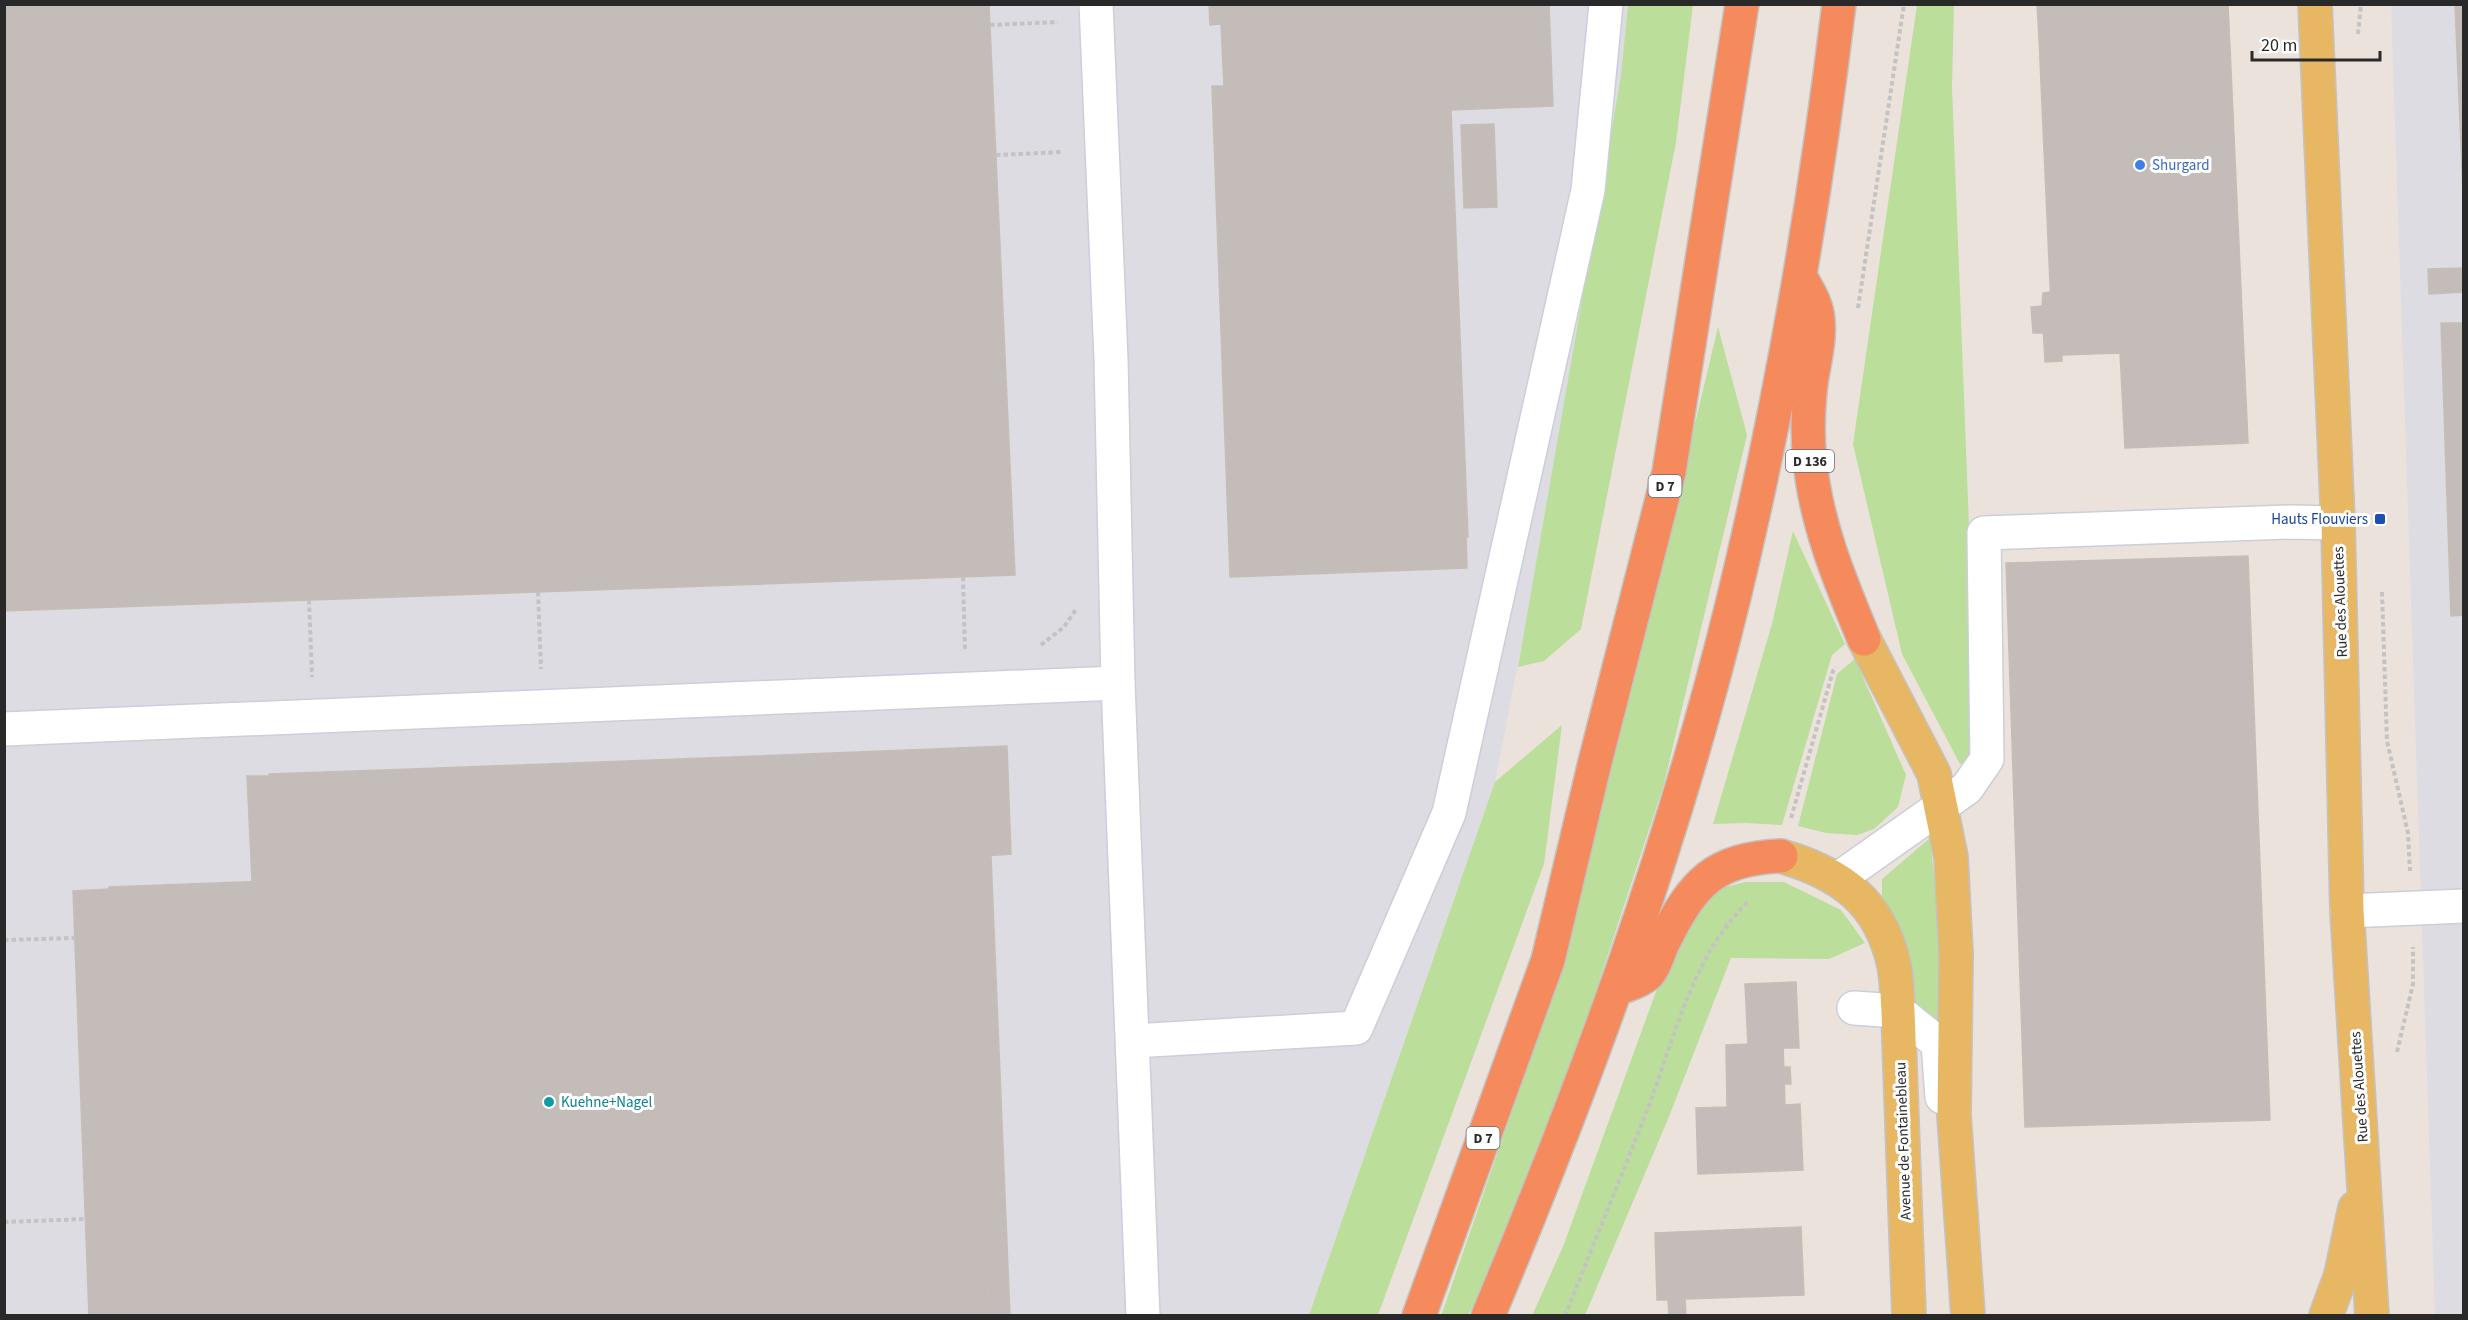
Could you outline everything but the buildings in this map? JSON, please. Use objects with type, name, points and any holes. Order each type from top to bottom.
[{"type":"highway","name":"D 7","points":[[1419,1316],[1548,960],[1594,762],[1669,472],[1742,4]]},
{"type":"highway","points":[[1488,1316],[1581,1085],[1616,989],[1687,766],[1733,600],[1766,454],[1801,278],[1823,140],[1839,4]]},
{"type":"highway","name":"D 136","points":[[1801,278],[1813,300],[1818,319],[1809,416],[1810,461],[1815,494],[1837,574],[1864,639]]},
{"type":"highway","points":[[1616,989],[1640,979],[1649,972],[1678,913],[1702,881],[1736,862],[1759,857],[1785,841]]},
{"type":"main road","name":"Rue des Alouettes","points":[[2315,4],[2338,523],[2347,911],[2364,1163]]},
{"type":"main road","name":"D 136","points":[[1864,639],[1934,774],[1951,857],[1956,943],[1954,1115],[1968,1316]]},
{"type":"main road","name":"Avenue de Fontainebleau","points":[[1785,841],[1857,895],[1875,917],[1888,943],[1894,967],[1898,1011],[1909,1316]]},
{"type":"main road","points":[[2326,1316],[2341,1275],[2364,1163]]},
{"type":"main road","points":[[2364,1163],[2372,1316]]},
{"type":"main road","points":[[1965,1263],[1982,1316]]},
{"type":"lane","points":[[1096,4],[1111,359],[1118,683],[1143,1316]]},
{"type":"lane","points":[[1133,1041],[1356,1028],[1449,813],[1588,190],[1606,4]]},
{"type":"lane","points":[[1729,93],[1731,4]]},
{"type":"lane","points":[[1838,879],[1967,788],[1987,759],[1984,533],[2290,522],[2338,523]]},
{"type":"lane","points":[[4,729],[1118,683]]},
{"type":"lane","points":[[2347,911],[2463,906]]},
{"type":"lane","points":[[1854,1008],[1898,1011],[1938,1043],[1943,1116],[1958,1160]]},
{"type":"path","points":[[1856,318],[1904,4]]},
{"type":"path","points":[[2358,34],[2361,4]]},
{"type":"path","points":[[990,24],[1068,22]]},
{"type":"path","points":[[996,155],[1073,152]]},
{"type":"path","points":[[963,577],[965,656]]},
{"type":"path","points":[[2381,588],[2388,741],[2408,833],[2412,908],[2413,984],[2396,1062]]},
{"type":"path","points":[[530,672],[542,672],[538,592]]},
{"type":"path","points":[[309,600],[312,681]]},
{"type":"path","points":[[1037,646],[1046,643],[1064,627],[1079,604]]},
{"type":"path","points":[[1785,841],[1833,671],[1841,662]]},
{"type":"path","points":[[1565,1316],[1648,1109],[1696,975],[1738,912],[1752,898]]},
{"type":"path","points":[[4,940],[75,938]]},
{"type":"path","points":[[4,1222],[86,1219]]},
{"type":"shaded area","points":[[5,5],[1641,5],[1633,71],[1495,782],[1309,1315],[5,1316]]},
{"type":"shaded area","points":[[2391,5],[2463,5],[2463,1315],[2435,1315]]},
{"type":"green space","points":[[1628,5],[1693,5],[1676,142],[1581,629],[1544,661],[1518,667],[1621,76]]},
{"type":"green space","points":[[1917,5],[1954,5],[1952,87],[1978,760],[1960,764],[1902,654],[1853,444]]},
{"type":"green space","points":[[1718,327],[1747,435],[1664,784],[1561,1097],[1483,1286],[1468,1315],[1441,1316],[1544,1019],[1654,596]]},
{"type":"green space","points":[[1793,531],[1845,644],[1832,655],[1782,825],[1713,824],[1772,624]]},
{"type":"green space","points":[[1855,659],[1906,775],[1898,807],[1874,829],[1857,835],[1826,833],[1798,826],[1837,674]]},
{"type":"green space","points":[[1562,725],[1544,864],[1378,1315],[1309,1315],[1495,782]]},
{"type":"green space","points":[[1930,838],[1937,905],[1942,1026],[1910,1003],[1903,938],[1882,896],[1882,879]]},
{"type":"green space","points":[[1745,882],[1784,882],[1841,910],[1865,943],[1829,959],[1731,958],[1668,1119],[1585,1315],[1532,1316],[1564,1244],[1665,967],[1693,908],[1718,889]]},
{"type":"place","name":"Shurgard","points":[[2140,165]]},
{"type":"place","name":"Hauts Flouviers","points":[[2380,519]]},
{"type":"place","name":"Kuehne+Nagel","points":[[549,1102]]}]
